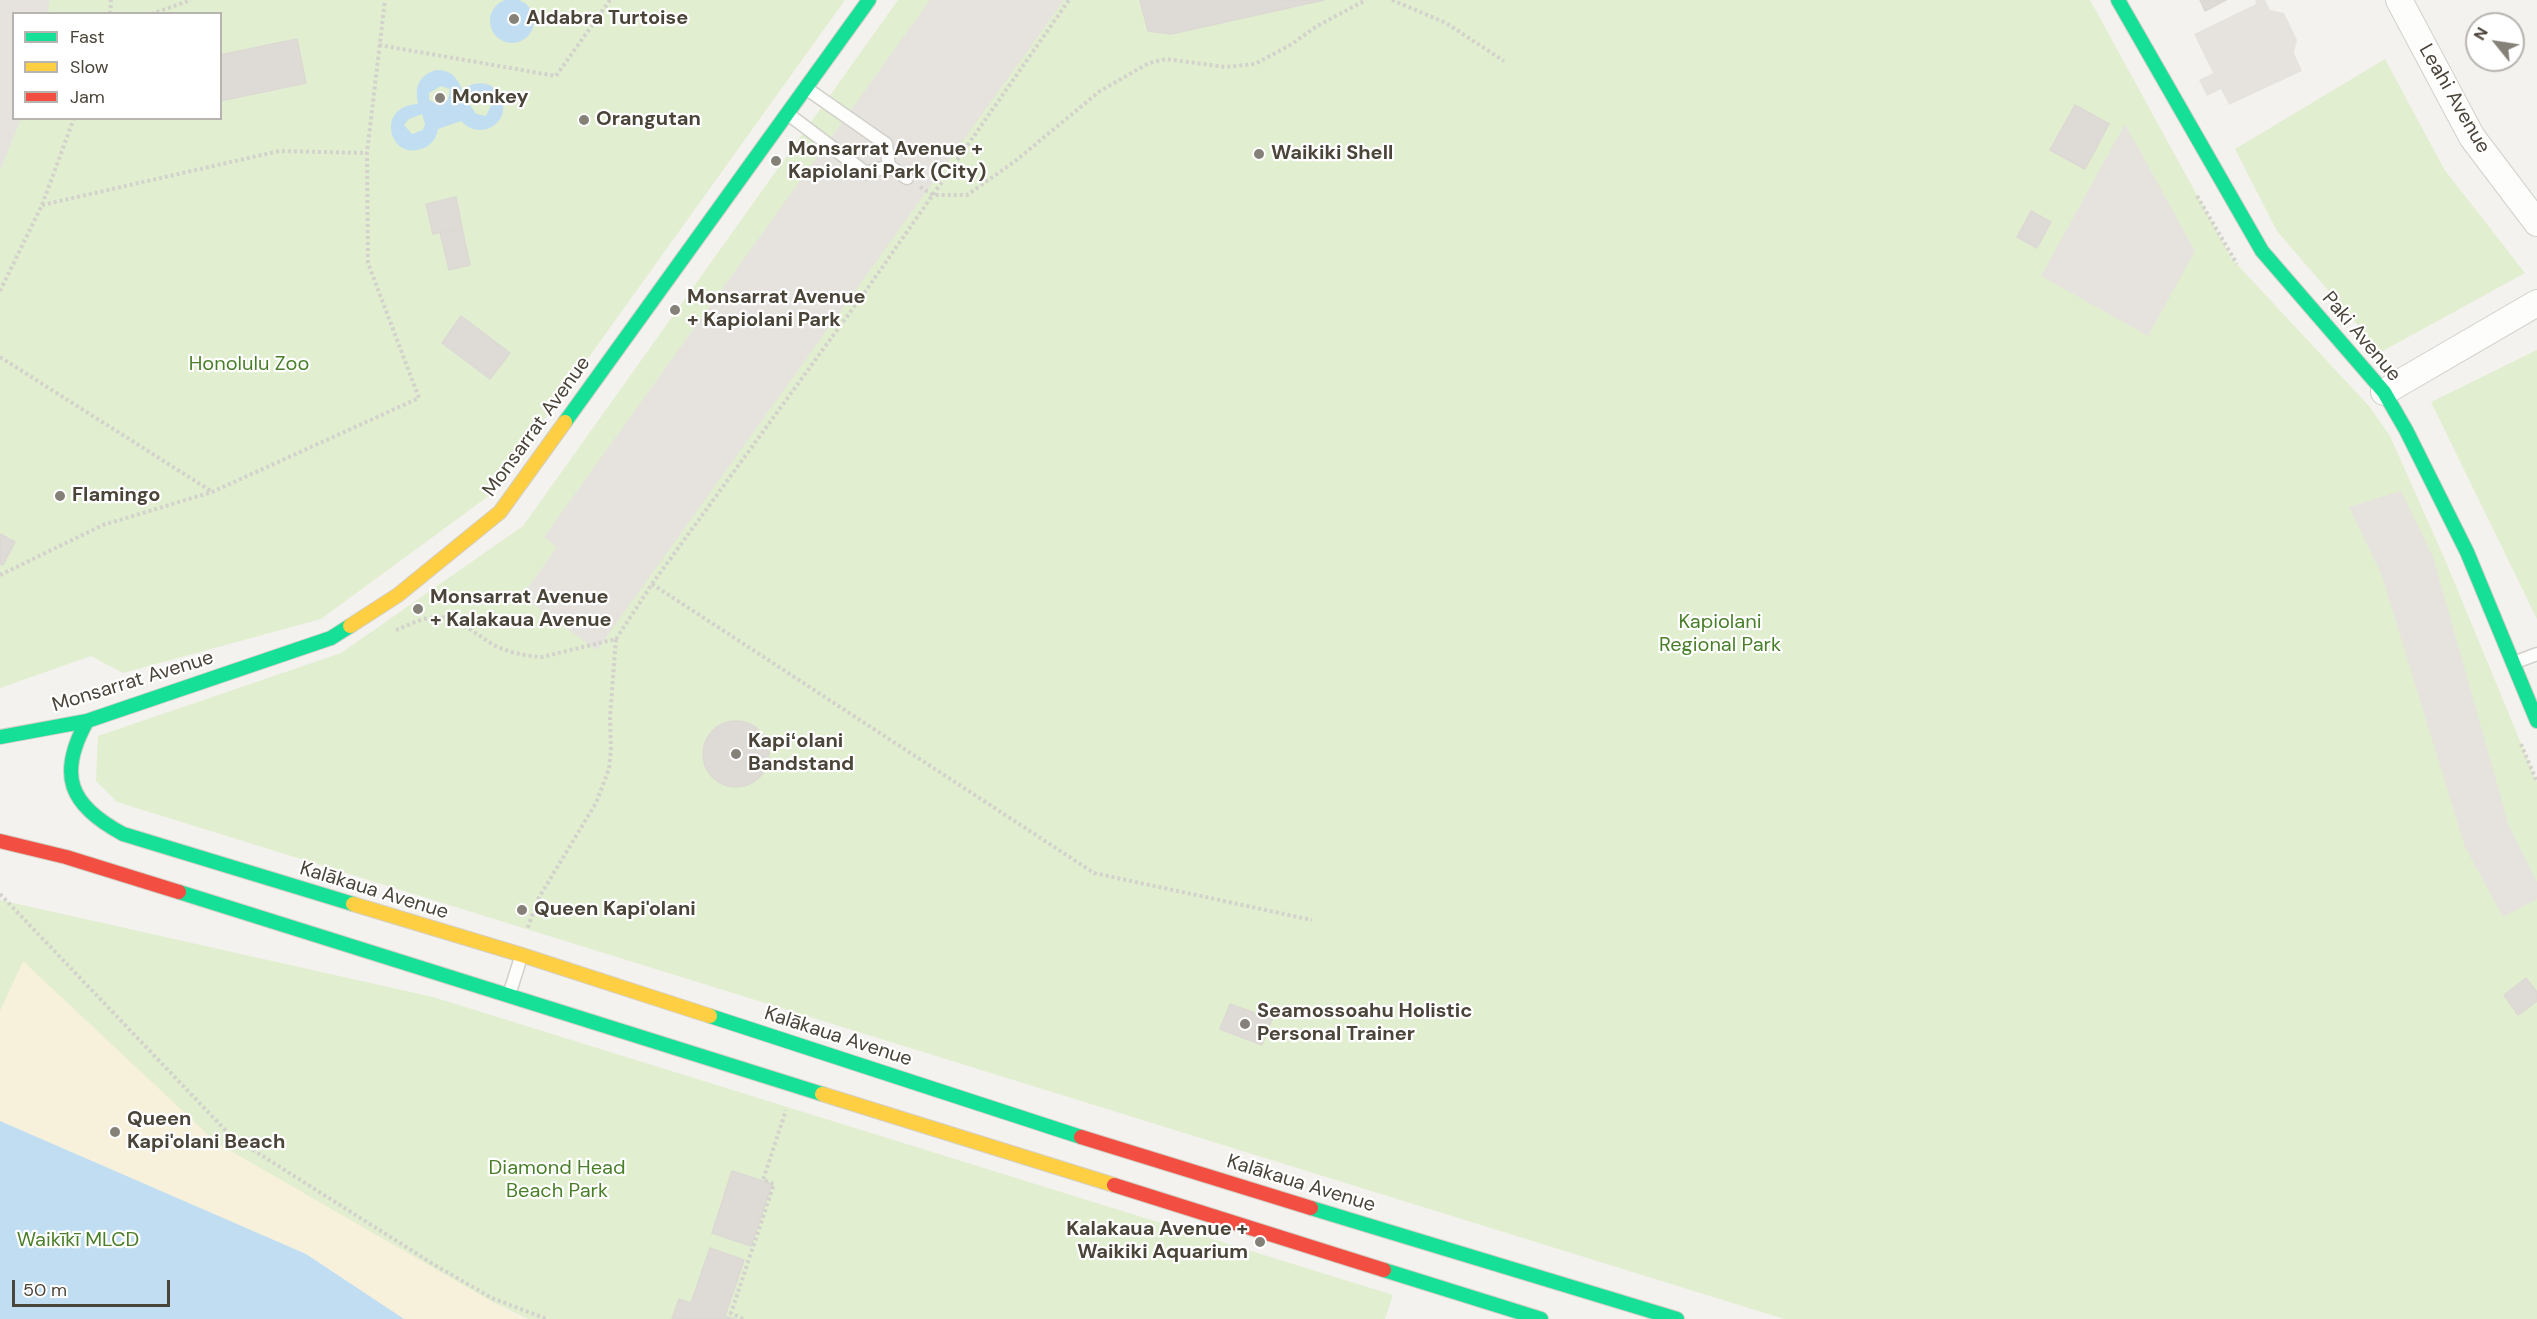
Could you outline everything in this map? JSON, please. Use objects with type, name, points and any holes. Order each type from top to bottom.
[{"type":"street","name":"Monsarrat Avenue","points":[[0,738],[87,721],[331,638],[398,595],[500,512],[869,0]]},
{"type":"street","name":"Paki Avenue","points":[[2118,0],[2262,251],[2384,392],[2406,430],[2467,552],[2537,721]]},
{"type":"street","name":"Leahi Avenue","points":[[2399,0],[2472,137],[2537,223]]},
{"type":"street","points":[[2384,392],[2537,303]]},
{"type":"street","name":"Kalākaua Avenue","points":[[87,721],[71,751],[69,771],[79,800],[90,815],[106,826],[152,844],[522,956],[1054,1132],[1158,1162],[1496,1268],[1677,1319]]},
{"type":"street","points":[[0,841],[66,857],[509,996],[1045,1159],[1488,1297],[1541,1319]]},
{"type":"lane","points":[[806,88],[886,144],[889,166],[907,178]]},
{"type":"lane","points":[[788,113],[866,173],[889,166]]},
{"type":"lane","points":[[2513,663],[2537,654]]},
{"type":"lane","points":[[509,996],[522,956]]},
{"type":"path","points":[[157,12],[192,0]]},
{"type":"path","points":[[0,575],[103,525],[212,492],[419,398],[368,263],[367,153],[385,0]]},
{"type":"path","points":[[380,45],[556,76],[610,0]]},
{"type":"path","points":[[527,930],[538,899],[596,803],[609,769],[616,639],[652,584],[933,195],[1069,0]]},
{"type":"path","points":[[933,195],[967,195],[1014,162],[1100,91],[1149,63],[1166,59],[1225,67],[1255,64],[1292,44],[1317,26],[1366,0]]},
{"type":"path","points":[[1392,0],[1446,23],[1504,61]]},
{"type":"path","points":[[0,291],[42,205],[73,120]]},
{"type":"path","points":[[42,205],[279,151],[367,153]]},
{"type":"path","points":[[2193,189],[2232,259],[2240,267]]},
{"type":"path","points":[[0,357],[212,492]]},
{"type":"path","points":[[652,584],[1094,873],[1312,920]]},
{"type":"path","points":[[428,618],[450,619],[497,647],[532,657],[542,657],[616,639]]},
{"type":"path","points":[[2519,738],[2537,782]]},
{"type":"path","points":[[0,894],[231,1136],[443,1270],[492,1298],[547,1319]]},
{"type":"path","points":[[743,1319],[731,1313],[774,1184],[763,1180],[786,1109]]},
{"type":"green space","name":"Honolulu Zoo","points":[[0,0],[845,0],[490,495],[321,619],[123,673],[91,656],[0,688]]},
{"type":"green space","name":"Kapiolani Regional Park","points":[[898,0],[2090,0],[2232,259],[2369,406],[2390,436],[2446,562],[2537,782],[2537,1319],[1784,1319],[117,802],[96,781],[98,736],[341,653],[523,526]]},
{"type":"green space","points":[[2385,59],[2444,169],[2525,273],[2381,352],[2277,231],[2235,149]]},
{"type":"green space","points":[[2537,350],[2537,619],[2431,402]]},
{"type":"green space","name":"Diamond Head Beach Park","points":[[0,900],[433,997],[1393,1295],[1385,1319],[528,1319],[0,1067]]},
{"type":"sand","name":"Queen Kapi'olani Beach","points":[[23,961],[217,1143],[526,1319],[404,1319],[306,1254],[0,1121],[0,1011]]},
{"type":"shaded area","points":[[0,0],[50,0],[47,12],[12,12],[12,120],[21,120],[0,171]]},
{"type":"shaded area","points":[[930,0],[1064,0],[597,650],[522,596],[557,547],[544,537]]},
{"type":"shaded area","points":[[2255,0],[2265,0],[2270,10],[2284,13],[2297,40],[2294,53],[2302,71],[2229,105],[2221,89],[2207,96],[2199,80],[2213,73],[2194,34],[2256,4]]},
{"type":"shaded area","points":[[2125,124],[2195,251],[2148,336],[2041,276]]},
{"type":"shaded area","points":[[2401,491],[2433,557],[2509,826],[2537,882],[2537,899],[2503,917],[2465,847],[2382,576],[2349,507]]},
{"type":"water","points":[[512,-1],[521,0],[528,5],[533,12],[533,30],[528,37],[521,42],[512,43],[503,42],[496,37],[491,30],[490,21],[491,12],[496,5],[503,0]]},
{"type":"water","points":[[441,70],[449,73],[456,78],[462,90],[475,84],[486,84],[494,88],[503,105],[502,115],[497,123],[487,129],[476,130],[461,121],[438,129],[432,142],[425,148],[410,150],[401,147],[391,131],[392,122],[396,113],[404,107],[418,104],[417,87],[422,78],[430,72]],"holes":[[[441,86],[450,89],[448,100],[437,104],[429,100],[429,93]],[[487,96],[491,105],[486,116],[476,114],[470,105],[477,97]],[[422,114],[425,124],[423,130],[412,134],[404,125],[409,119]]]},
{"type":"water","name":"Waikīkī MLCD","points":[[0,1121],[306,1254],[404,1319],[0,1319]]},
{"type":"building","points":[[1140,0],[1324,0],[1171,34],[1148,31]]},
{"type":"building","points":[[2200,0],[2226,0],[2205,11]]},
{"type":"building","points":[[297,39],[306,83],[222,101],[222,55]]},
{"type":"building","points":[[2075,105],[2109,124],[2085,169],[2050,150]]},
{"type":"building","points":[[456,197],[462,228],[433,234],[426,204]]},
{"type":"building","points":[[2031,211],[2051,222],[2037,248],[2017,237]]},
{"type":"building","points":[[462,228],[470,265],[449,270],[440,232]]},
{"type":"building","points":[[461,316],[510,353],[490,379],[442,343]]},
{"type":"building","points":[[0,534],[15,542],[3,565],[0,564]]},
{"type":"building","name":"Kapiʻolani Bandstand","points":[[729,721],[743,721],[755,726],[764,735],[769,754],[767,767],[760,778],[743,787],[729,787],[717,782],[708,773],[703,761],[703,747],[708,735],[717,726]]},
{"type":"building","points":[[2526,978],[2537,992],[2537,1001],[2518,1015],[2504,995]]},
{"type":"building","points":[[1230,1004],[1272,1019],[1262,1045],[1220,1029]]},
{"type":"building","points":[[732,1171],[772,1184],[751,1246],[712,1233]]},
{"type":"building","points":[[710,1248],[744,1260],[725,1316],[735,1319],[672,1319],[679,1299],[691,1303]]},
{"type":"traffic: fast","points":[[565,422],[869,0]]},
{"type":"traffic: fast","points":[[2118,0],[2262,251],[2384,392],[2406,430],[2467,552],[2537,721]]},
{"type":"traffic: fast","points":[[0,737],[87,721],[331,638],[350,626]]},
{"type":"traffic: fast","points":[[87,721],[72,757],[71,773],[80,800],[90,812],[105,823],[123,834],[353,904]]},
{"type":"traffic: fast","points":[[179,892],[822,1094]]},
{"type":"traffic: fast","points":[[710,1016],[1081,1137]]},
{"type":"traffic: fast","points":[[1311,1208],[1677,1319]]},
{"type":"traffic: fast","points":[[1384,1270],[1541,1319]]},
{"type":"traffic: slow","points":[[350,626],[398,595],[500,512],[565,422]]},
{"type":"traffic: slow","points":[[353,904],[522,955],[710,1016]]},
{"type":"traffic: slow","points":[[822,1094],[1114,1185]]},
{"type":"traffic: jam","points":[[0,841],[66,857],[179,892]]},
{"type":"traffic: jam","points":[[1081,1137],[1311,1208]]},
{"type":"traffic: jam","points":[[1114,1185],[1384,1270]]},
{"type":"place","name":"Aldabra Turtoise","points":[[514,19]]},
{"type":"place","name":"Monkey","points":[[440,98]]},
{"type":"place","name":"Orangutan","points":[[584,120]]},
{"type":"place","name":"Waikiki Shell","points":[[1259,154]]},
{"type":"place","name":"Monsarrat Avenue + Kapiolani Park (City)","points":[[776,161]]},
{"type":"place","name":"Monsarrat Avenue + Kapiolani Park","points":[[675,310]]},
{"type":"place","name":"Flamingo","points":[[60,496]]},
{"type":"place","name":"Monsarrat Avenue + Kalakaua Avenue","points":[[418,609]]},
{"type":"place","name":"Kapiʻolani Bandstand","points":[[736,754]]},
{"type":"place","name":"Queen Kapi'olani","points":[[522,910]]},
{"type":"place","name":"Seamossoahu Holistic Personal Trainer","points":[[1245,1024]]},
{"type":"place","name":"Queen Kapi'olani Beach","points":[[115,1132]]},
{"type":"place","name":"Kalakaua Avenue + Waikiki Aquarium","points":[[1260,1242]]}]
